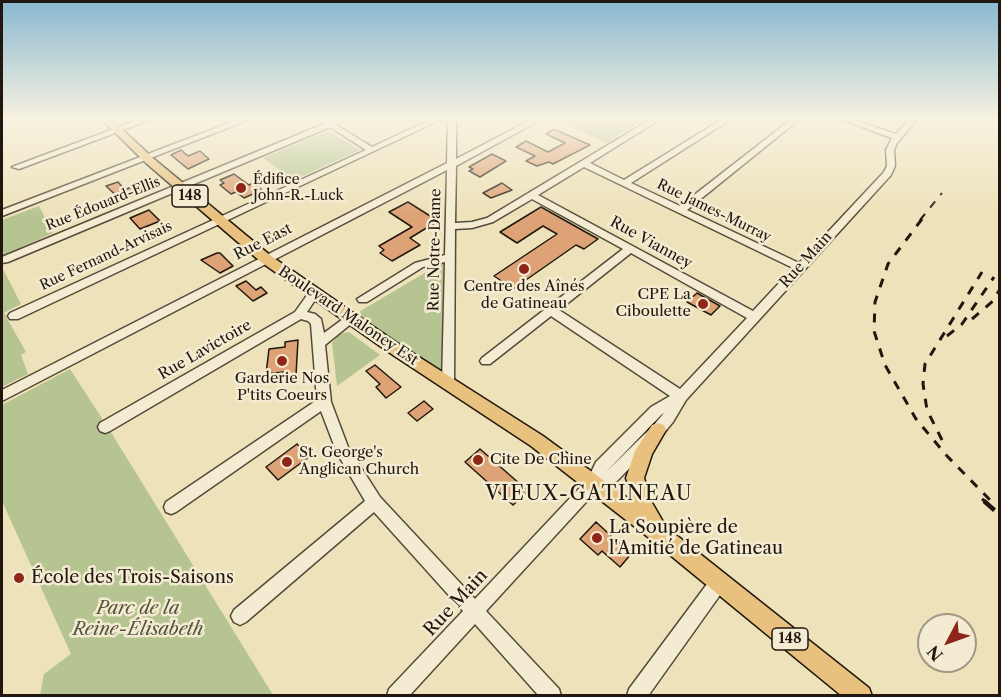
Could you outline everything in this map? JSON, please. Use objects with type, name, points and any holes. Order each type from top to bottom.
[{"type":"main road","name":"Boulevard Maloney Est","points":[[138,151],[266,260],[351,319],[537,441],[593,484]]},
{"type":"main road","points":[[658,430],[644,451],[635,478],[643,505],[660,534]]},
{"type":"main road","name":"148","points":[[593,484],[660,534],[861,696]]},
{"type":"street","points":[[16,167],[62,151]]},
{"type":"street","points":[[2,213],[165,151]]},
{"type":"street","name":"Rue Édouard-Ellis","points":[[4,260],[268,151]]},
{"type":"street","name":"Rue Fernand-Arvisais","points":[[14,315],[371,151]]},
{"type":"street","name":"Rue Notre-Dame","points":[[448,383],[451,151]]},
{"type":"street","name":"Rue East","points":[[2,396],[476,151]]},
{"type":"street","points":[[451,226],[484,222],[606,151]]},
{"type":"street","points":[[625,183],[677,151]]},
{"type":"street","points":[[681,210],[757,151]]},
{"type":"street","name":"Rue Main","points":[[593,484],[612,476],[658,430],[681,396],[888,173],[891,166],[890,151]]},
{"type":"street","name":"Rue James-Murray","points":[[584,164],[799,267]]},
{"type":"street","name":"Rue Vianney","points":[[532,195],[755,317]]},
{"type":"street","points":[[486,361],[630,249]]},
{"type":"street","points":[[363,299],[419,265],[437,259],[450,258]]},
{"type":"street","name":"Rue Lavictoire","points":[[105,427],[299,315],[314,294]]},
{"type":"street","points":[[551,311],[681,396]]},
{"type":"street","points":[[299,315],[310,317],[317,322],[324,402],[342,449],[375,502],[552,696]]},
{"type":"street","points":[[318,344],[351,319]]},
{"type":"street","name":"Rue Main","points":[[396,696],[593,484],[601,466],[656,411],[681,396]]},
{"type":"street","points":[[171,507],[324,402]]},
{"type":"street","points":[[240,616],[375,502]]},
{"type":"street","points":[[636,696],[719,582]]},
{"type":"green space","points":[[281,151],[359,151],[294,180],[263,158]]},
{"type":"green space","points":[[39,206],[53,233],[2,256],[2,220]]},
{"type":"green space","points":[[450,258],[448,383],[351,319],[362,310]]},
{"type":"green space","points":[[2,267],[21,304],[4,313],[26,352],[21,355],[28,374],[2,387]]},
{"type":"green space","points":[[349,332],[380,355],[337,386],[332,343],[340,334]]},
{"type":"green space","name":"Parc de la Reine-Élisabeth","points":[[70,369],[273,695],[40,695],[44,674],[71,654],[2,501],[2,405]]},
{"type":"building","points":[[182,151],[188,156],[200,151],[209,159],[188,169],[171,155]]},
{"type":"building","points":[[523,151],[579,151],[553,164],[549,162],[537,166],[526,161],[535,156]]},
{"type":"building","points":[[492,154],[506,161],[480,177],[469,171],[473,169],[469,167]]},
{"type":"building","name":"Édifice John-R.-Luck","points":[[234,174],[249,185],[253,183],[262,190],[244,198],[236,192],[231,194],[220,185],[224,183],[220,180]]},
{"type":"building","points":[[118,182],[125,190],[131,187],[137,193],[121,200],[106,186]]},
{"type":"building","points":[[502,183],[512,190],[491,198],[483,193]]},
{"type":"building","points":[[408,202],[438,221],[410,238],[420,245],[392,261],[380,253],[384,250],[379,246],[412,227],[389,212]]},
{"type":"building","points":[[541,207],[598,239],[584,249],[576,245],[513,289],[494,276],[557,234],[543,226],[517,243],[500,232]]},
{"type":"building","points":[[149,210],[160,221],[140,229],[130,218]]},
{"type":"building","points":[[220,253],[233,266],[220,273],[201,260]]},
{"type":"building","points":[[246,281],[256,290],[261,287],[267,293],[253,301],[236,286]]},
{"type":"building","name":"CPE La Ciboulette","points":[[697,293],[720,306],[711,315],[687,302]]},
{"type":"building","name":"Garderie Nos P'tits Coeurs","points":[[298,340],[296,375],[283,377],[284,372],[266,374],[269,349],[285,347],[285,342]]},
{"type":"building","points":[[375,365],[401,387],[386,398],[376,387],[380,384],[366,371]]},
{"type":"building","points":[[424,401],[433,409],[417,421],[408,413]]},
{"type":"building","name":"St. George's Anglican Church","points":[[297,444],[309,457],[278,480],[266,467]]},
{"type":"building","points":[[480,449],[528,491],[513,505],[465,462]]},
{"type":"building","points":[[596,522],[631,554],[620,567],[602,551],[598,555],[580,539]]},
{"type":"railway","points":[[920,220],[942,193]]},
{"type":"railway","points":[[922,219],[888,264],[875,302],[874,331],[885,365],[916,419],[947,456],[992,502]]},
{"type":"railway","points":[[942,440],[927,410],[923,384],[925,364],[982,272]]},
{"type":"railway","points":[[947,336],[962,324],[994,277]]},
{"type":"railway","points":[[972,319],[993,301],[1000,289]]},
{"type":"railway","points":[[982,499],[986,502]]},
{"type":"railway","points":[[984,501],[1000,515]]},
{"type":"place","name":"Édifice John-R.-Luck","points":[[241,188]]},
{"type":"place","name":"Centre des Aînés de Gatineau","points":[[524,269]]},
{"type":"place","name":"CPE La Ciboulette","points":[[703,304]]},
{"type":"place","name":"Garderie Nos P'tits Coeurs","points":[[282,361]]},
{"type":"place","name":"Cite De Chine","points":[[478,460]]},
{"type":"place","name":"St. George's Anglican Church","points":[[287,462]]},
{"type":"place","name":"La Soupière de l'Amitié de Gatineau","points":[[597,538]]},
{"type":"place","name":"École des Trois-Saisons","points":[[19,578]]},
{"type":"district","name":"VIEUX-GATINEAU","points":[[589,494]]}]
